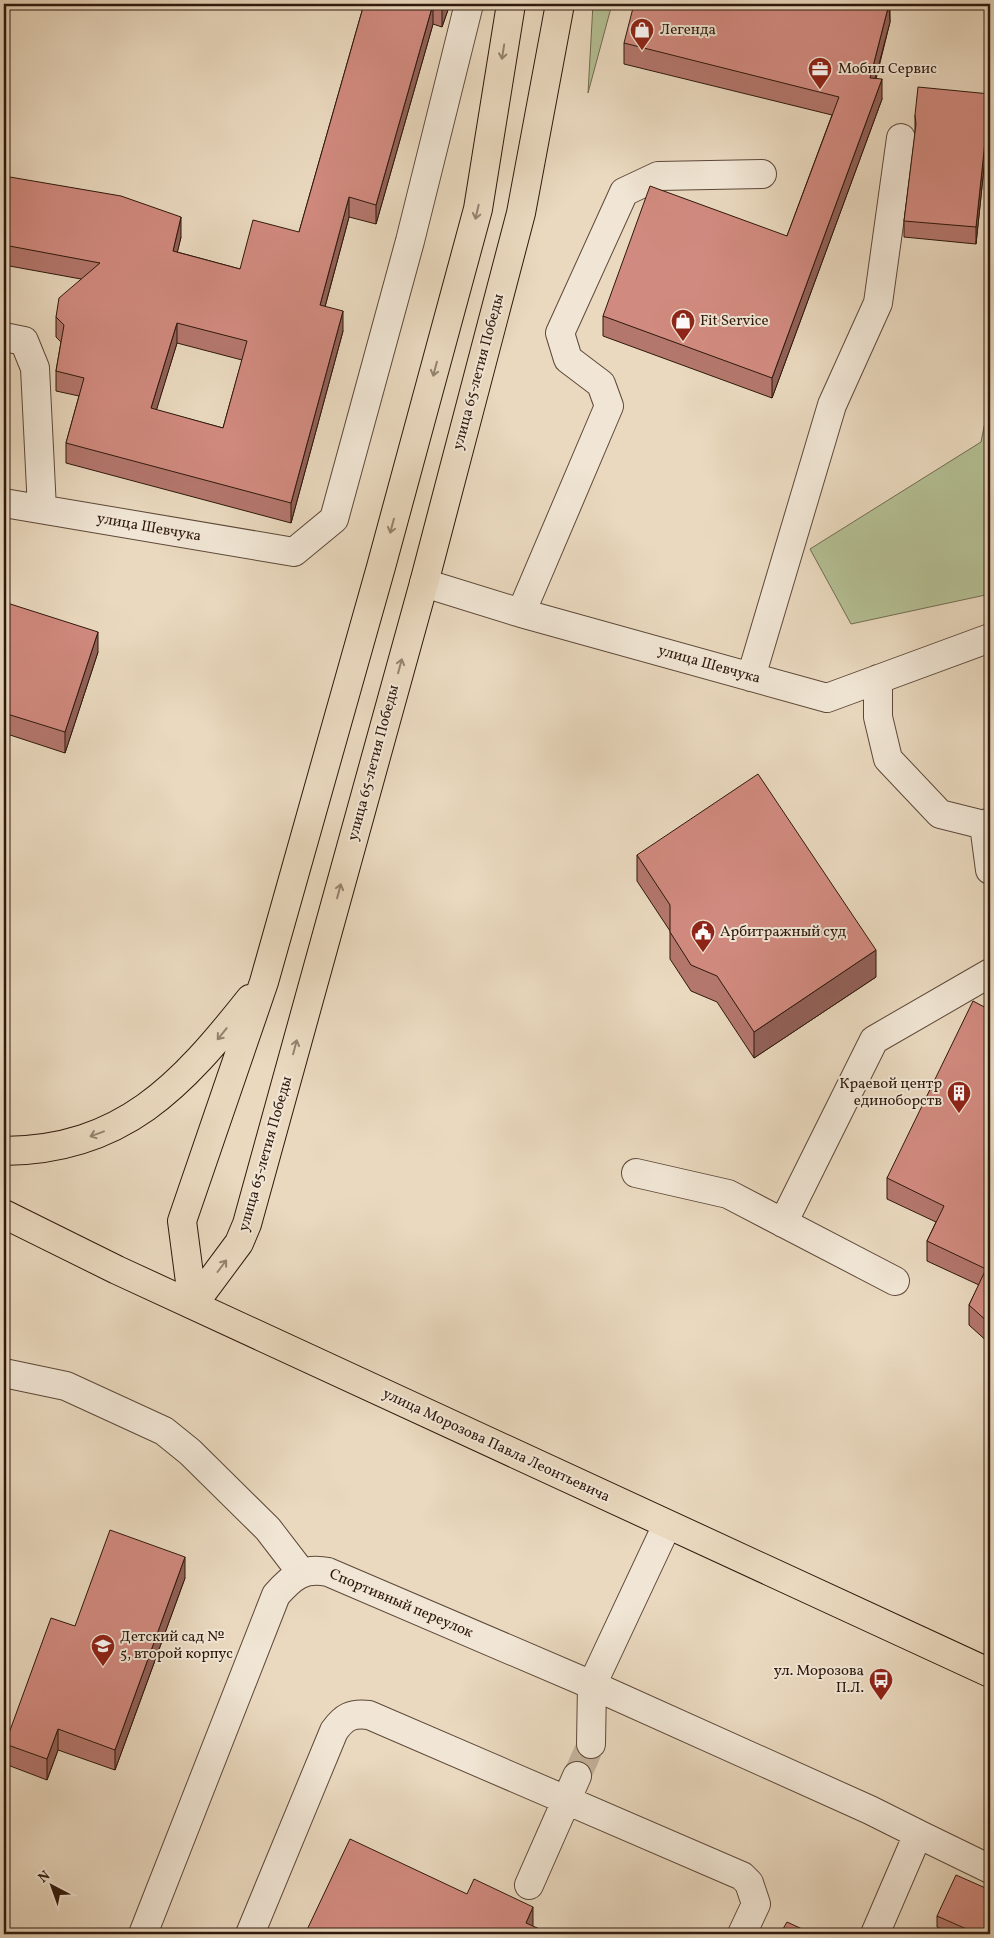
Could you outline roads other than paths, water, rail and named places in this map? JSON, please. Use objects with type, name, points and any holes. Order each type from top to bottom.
[{"type":"main road","points":[[193,1305],[182,1221],[264,982],[381,567],[478,209],[511,4]]},
{"type":"main road","name":"улица 65-летия Победы","points":[[193,1305],[239,1244],[244,1234],[424,583],[521,213],[560,4]]},
{"type":"main road","points":[[4,1151],[26,1151],[63,1144],[95,1136],[122,1124],[180,1080],[214,1044],[264,982]]},
{"type":"main road","name":"улица Морозова Павла Леонтьевича","points":[[4,1214],[193,1305],[990,1673]]},
{"type":"street","name":"улица Шевчука","points":[[4,503],[294,552],[334,519],[410,241],[469,4]]},
{"type":"street","points":[[751,677],[832,405],[878,303],[900,138]]},
{"type":"street","points":[[521,613],[609,406],[601,384],[568,359],[560,333],[624,192],[658,176],[762,174]]},
{"type":"street","points":[[4,337],[24,341],[35,368],[42,509]]},
{"type":"street","name":"улица Шевчука","points":[[424,583],[521,613],[827,698],[990,638]]},
{"type":"street","points":[[878,680],[878,717],[888,759],[940,814],[987,823],[990,870]]},
{"type":"street","points":[[783,1223],[874,1040],[990,972]]},
{"type":"street","points":[[636,1173],[728,1194],[896,1281]]},
{"type":"street","points":[[4,1373],[66,1386],[164,1431],[190,1452],[268,1529],[301,1572],[289,1580],[276,1595],[143,1934]]},
{"type":"street","points":[[591,1744],[592,1686],[667,1525]]},
{"type":"street","name":"Спортивный переулок","points":[[301,1572],[317,1570],[328,1572],[592,1686],[861,1806],[990,1869]]},
{"type":"street","points":[[250,1934],[334,1732],[342,1719],[354,1714],[369,1715],[566,1802],[742,1876],[749,1883],[756,1904],[742,1934]]},
{"type":"street","points":[[529,1885],[577,1776]]},
{"type":"street","points":[[876,1934],[918,1834]]},
{"type":"tunnel","points":[[577,1776],[591,1744]]},
{"type":"place","name":"Легенда","points":[[642,51]]},
{"type":"place","name":"Мобил Сервис","points":[[820,90]]},
{"type":"place","name":"Fit Service","points":[[683,342]]},
{"type":"place","name":"Арбитражный суд","points":[[703,953]]},
{"type":"place","name":"Краевой центр единоборств","points":[[959,1114]]},
{"type":"place","name":"Детский сад № 5, второй корпус","points":[[103,1667]]},
{"type":"place","name":"ул. Морозова П.Л.","points":[[881,1701]]}]
